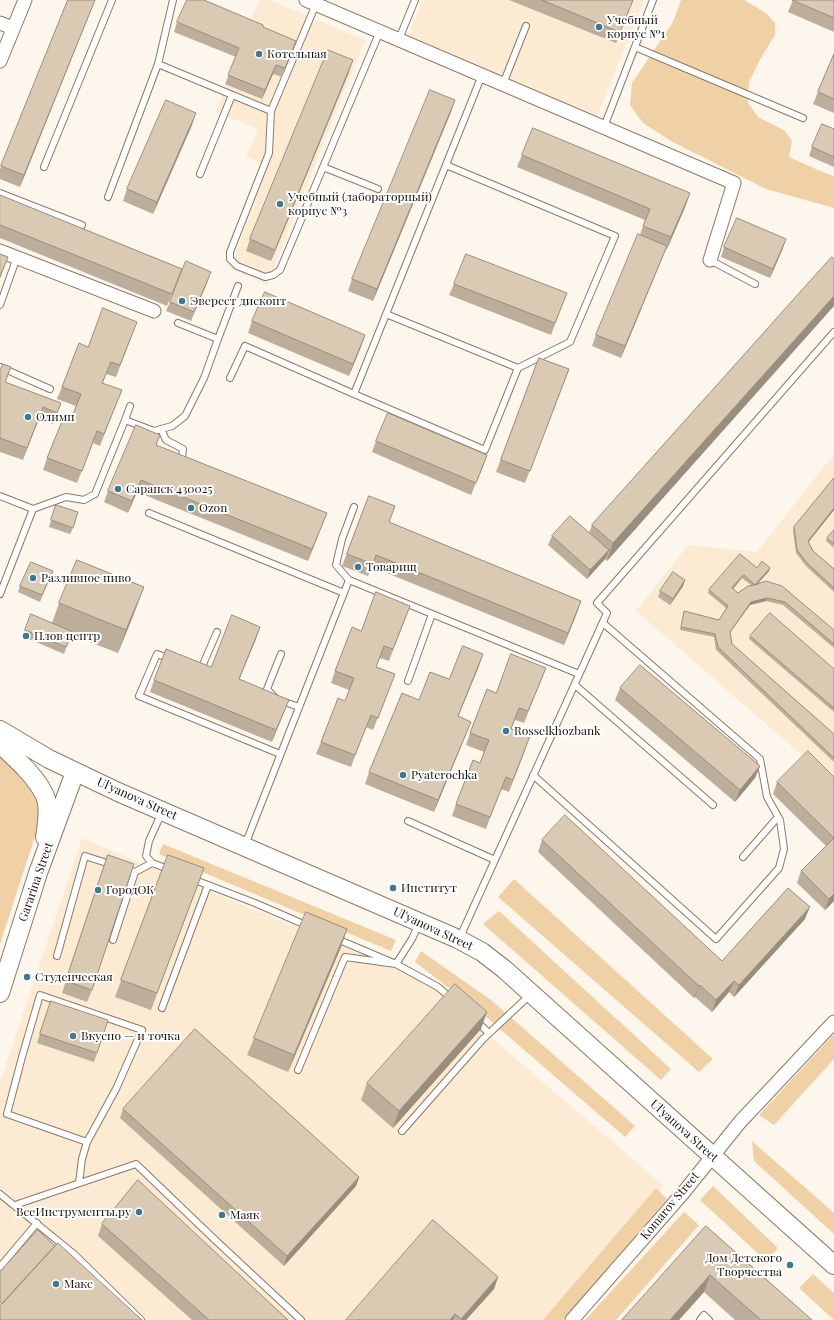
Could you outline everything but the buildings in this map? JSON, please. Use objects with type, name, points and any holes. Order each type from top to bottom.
[{"type":"main road","name":"Ul'yanova Street","points":[[0,730],[49,759],[75,772],[458,939],[482,952],[504,969],[834,1265]]},
{"type":"main road","points":[[0,744],[36,781],[45,797],[47,810],[46,832],[38,873]]},
{"type":"main road","name":"Gararina Street","points":[[0,992],[38,873],[75,772]]},
{"type":"street","points":[[0,61],[25,0]]},
{"type":"street","points":[[311,2],[734,183],[710,260]]},
{"type":"street","points":[[0,22],[14,28]]},
{"type":"street","points":[[0,251],[154,311]]},
{"type":"street","name":"Komarov Street","points":[[572,1320],[683,1193],[740,1122],[834,1022]]},
{"type":"lane","points":[[44,167],[112,0]]},
{"type":"lane","points":[[108,197],[158,64],[173,0]]},
{"type":"lane","points":[[399,39],[415,0]]},
{"type":"lane","points":[[604,127],[653,0]]},
{"type":"lane","points":[[311,2],[271,110],[269,153],[230,252],[230,259],[237,266],[265,277],[273,275],[280,270],[380,31]]},
{"type":"lane","points":[[503,84],[526,26]]},
{"type":"lane","points":[[635,47],[803,118]]},
{"type":"lane","points":[[158,64],[181,72],[232,95],[271,110]]},
{"type":"lane","points":[[354,394],[482,75]]},
{"type":"lane","points":[[200,174],[232,95]]},
{"type":"lane","points":[[230,378],[244,346],[485,450],[518,368],[570,342],[615,236],[446,165]]},
{"type":"lane","points":[[323,168],[378,189]]},
{"type":"lane","points":[[0,192],[82,225]]},
{"type":"lane","points":[[0,305],[17,257]]},
{"type":"lane","points":[[710,260],[755,284]]},
{"type":"lane","points":[[124,420],[154,431],[172,426],[184,416],[204,378],[238,286]]},
{"type":"lane","points":[[386,314],[518,368]]},
{"type":"lane","points":[[178,323],[218,339]]},
{"type":"lane","points":[[458,939],[607,612],[598,604],[834,332]]},
{"type":"lane","points":[[0,367],[50,389]]},
{"type":"lane","points":[[0,496],[33,509],[66,497],[84,500],[95,494],[130,406]]},
{"type":"lane","points":[[161,429],[166,440],[183,449],[179,457],[189,461]]},
{"type":"lane","points":[[354,506],[342,539],[336,566],[349,580],[580,674]]},
{"type":"lane","points":[[0,594],[33,509]]},
{"type":"lane","points":[[149,513],[344,593]]},
{"type":"lane","points":[[244,846],[349,580]]},
{"type":"lane","points":[[408,681],[432,614]]},
{"type":"lane","points":[[533,775],[716,939],[779,868],[784,850],[780,820],[767,798],[760,758],[602,623]]},
{"type":"lane","points":[[194,666],[201,669],[217,632]]},
{"type":"lane","points":[[179,662],[157,654],[139,696],[280,754]]},
{"type":"lane","points":[[281,654],[268,688],[276,699],[299,708]]},
{"type":"lane","points":[[575,685],[713,805]]},
{"type":"lane","points":[[163,811],[149,841],[146,856],[152,863],[180,874]]},
{"type":"lane","points":[[743,857],[778,817]]},
{"type":"lane","points":[[408,821],[495,860]]},
{"type":"lane","points":[[57,956],[85,856],[135,872]]},
{"type":"lane","points":[[113,940],[135,872],[152,863]]},
{"type":"lane","points":[[187,877],[255,903],[311,928]]},
{"type":"lane","points":[[162,1008],[208,885]]},
{"type":"lane","points":[[396,964],[412,939],[419,922]]},
{"type":"lane","points":[[332,937],[396,964],[438,987],[460,1006]]},
{"type":"lane","points":[[298,1070],[345,957],[396,964]]},
{"type":"lane","points":[[402,1131],[489,1033],[532,994]]},
{"type":"lane","points":[[79,1183],[82,1159],[87,1142],[116,1089],[142,1030],[40,995],[7,1114],[87,1142]]},
{"type":"lane","points":[[472,1017],[489,1033]]},
{"type":"lane","points":[[15,1205],[136,1164],[301,1320]]},
{"type":"lane","points":[[0,1194],[74,1254],[141,1320]]},
{"type":"lane","points":[[0,1267],[37,1223]]},
{"type":"lane","points":[[700,1320],[704,1315],[709,1320]]},
{"type":"shaded area","points":[[259,0],[269,0],[365,40],[267,284],[230,268],[268,167],[246,156],[258,129],[216,112]]},
{"type":"shaded area","points":[[422,0],[644,0],[597,116],[408,37]]},
{"type":"shaded area","points":[[681,0],[744,0],[766,13],[775,23],[775,35],[749,82],[748,103],[758,117],[785,131],[792,141],[789,157],[834,176],[834,208],[766,189],[671,141],[643,123],[630,105],[632,83],[673,22]]},
{"type":"shaded area","points":[[834,454],[834,783],[636,611],[688,545],[757,552]]},
{"type":"shaded area","points":[[0,751],[36,789],[43,804],[40,821],[0,944]]},
{"type":"shaded area","points":[[82,838],[427,981],[664,1186],[547,1320],[0,1320],[0,1082]]},
{"type":"shaded area","points":[[163,844],[396,940],[391,951],[159,854]]},
{"type":"shaded area","points":[[514,879],[713,1059],[699,1072],[498,897]]},
{"type":"shaded area","points":[[499,911],[671,1069],[661,1080],[483,924]]},
{"type":"shaded area","points":[[421,951],[491,1000],[635,1126],[625,1137],[479,1011],[415,962]]},
{"type":"shaded area","points":[[834,1034],[834,1059],[774,1125],[759,1115]]},
{"type":"shaded area","points":[[752,1141],[834,1213],[834,1234],[754,1161]]},
{"type":"shaded area","points":[[713,1186],[778,1248],[766,1261],[700,1200]]},
{"type":"shaded area","points":[[656,1188],[667,1199],[563,1320],[543,1320]]},
{"type":"shaded area","points":[[684,1212],[699,1225],[616,1320],[585,1320]]},
{"type":"shaded area","points":[[813,1274],[834,1293],[834,1320],[799,1288]]},
{"type":"place","name":"Учебный корпус №1","points":[[599,27]]},
{"type":"place","name":"Котельная","points":[[259,54]]},
{"type":"place","name":"Учебный (лабораторный) корпус №3","points":[[280,204]]},
{"type":"place","name":"Эверест дисконт","points":[[182,301]]},
{"type":"place","name":"Олимп","points":[[28,417]]},
{"type":"place","name":"Саранск 430025","points":[[118,489]]},
{"type":"place","name":"Ozon","points":[[191,508]]},
{"type":"place","name":"Товарищ","points":[[358,567]]},
{"type":"place","name":"Разливное пиво","points":[[33,578]]},
{"type":"place","name":"Плов центр","points":[[26,636]]},
{"type":"place","name":"Rosselkhozbank","points":[[506,731]]},
{"type":"place","name":"Pyaterochka","points":[[403,775]]},
{"type":"place","name":"Институт","points":[[393,888]]},
{"type":"place","name":"ГородОК","points":[[98,890]]},
{"type":"place","name":"Студенческая","points":[[27,977]]},
{"type":"place","name":"Вкусно — и точка","points":[[73,1036]]},
{"type":"place","name":"ВсеИнструменты.ру","points":[[139,1212]]},
{"type":"place","name":"Маяк","points":[[222,1215]]},
{"type":"place","name":"Дом Детского Творчества","points":[[790,1265]]},
{"type":"place","name":"Макс","points":[[56,1284]]}]
